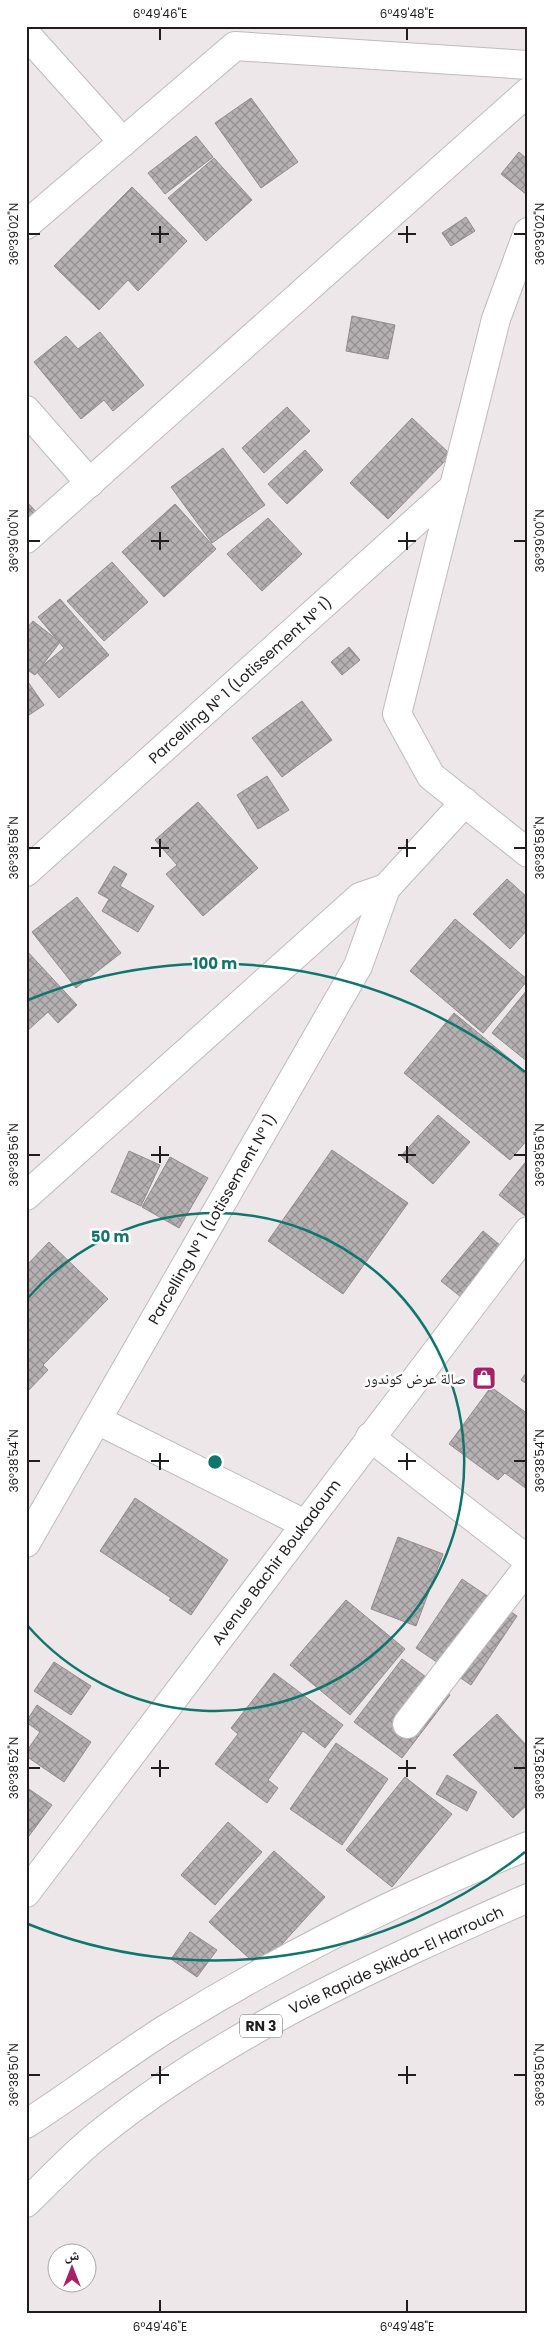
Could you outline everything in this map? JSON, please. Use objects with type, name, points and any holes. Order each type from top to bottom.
[{"type":"main road","points":[[26,34],[123,142]]},
{"type":"main road","points":[[26,225],[235,46],[528,65]]},
{"type":"main road","points":[[26,539],[528,92]]},
{"type":"main road","points":[[528,232],[496,318],[397,714],[431,776],[528,853]]},
{"type":"main road","points":[[26,410],[90,482]]},
{"type":"main road","name":"Parcelling N° 1 (Lotissement N° 1)","points":[[26,872],[454,487]]},
{"type":"main road","name":"Parcelling N° 1 (Lotissement N° 1)","points":[[26,1543],[358,966],[386,888],[465,802]]},
{"type":"main road","name":"Parcelling N° 1 (Lotissement N° 1)","points":[[26,1196],[360,897],[386,888]]},
{"type":"main road","name":"Avenue Bachir Boukadoum","points":[[26,1893],[370,1437],[528,1232]]},
{"type":"main road","points":[[96,1420],[305,1524]]},
{"type":"main road","points":[[370,1437],[528,1560]]},
{"type":"main road","points":[[407,1724],[528,1567]]},
{"type":"main road","points":[[26,2124],[162,2031],[316,1942],[428,1888],[528,1846]]},
{"type":"main road","name":"Voie Rapide Skikda-El Harrouch","points":[[26,2203],[67,2162],[109,2126],[241,2038],[300,2004],[376,1966],[528,1898]]},
{"type":"building","points":[[251,98],[298,162],[261,188],[215,123]]},
{"type":"building","points":[[196,136],[213,157],[165,194],[148,173]]},
{"type":"building","points":[[519,152],[528,160],[527,195],[501,174]]},
{"type":"building","points":[[214,158],[252,200],[206,241],[168,198]]},
{"type":"building","points":[[132,187],[187,241],[138,291],[128,280],[99,310],[54,266]]},
{"type":"building","points":[[466,217],[475,231],[451,246],[442,233]]},
{"type":"building","points":[[352,316],[395,325],[388,359],[346,351]]},
{"type":"building","points":[[100,332],[144,385],[113,411],[104,400],[81,419],[34,362],[66,336],[78,349]]},
{"type":"building","points":[[287,407],[310,431],[264,473],[242,448]]},
{"type":"building","points":[[412,418],[451,455],[388,519],[350,483]]},
{"type":"building","points":[[223,448],[265,505],[212,543],[171,487]]},
{"type":"building","points":[[305,450],[323,470],[287,504],[268,484]]},
{"type":"building","points":[[26,501],[46,522],[26,541]]},
{"type":"building","points":[[175,504],[216,549],[164,597],[122,552]]},
{"type":"building","points":[[268,518],[302,554],[262,591],[227,554]]},
{"type":"building","points":[[112,562],[148,602],[104,641],[67,601]]},
{"type":"building","points":[[60,599],[109,655],[59,698],[36,671],[64,648],[38,617]]},
{"type":"building","points":[[33,621],[60,642],[35,675],[26,669],[26,629]]},
{"type":"building","points":[[349,647],[360,660],[342,675],[331,662]]},
{"type":"building","points":[[26,679],[44,705],[26,717]]},
{"type":"building","points":[[302,701],[332,740],[282,777],[252,738]]},
{"type":"building","points":[[267,776],[289,810],[258,829],[237,795]]},
{"type":"building","points":[[198,802],[258,868],[203,916],[166,874],[177,865],[155,840]]},
{"type":"building","points":[[114,866],[127,874],[120,886],[154,906],[138,932],[102,911],[109,899],[98,893]]},
{"type":"building","points":[[507,879],[528,898],[528,929],[510,949],[473,914]]},
{"type":"building","points":[[77,897],[121,953],[76,988],[32,932]]},
{"type":"building","points":[[455,919],[528,980],[483,1033],[410,971]]},
{"type":"building","points":[[26,950],[77,1005],[58,1023],[48,1012],[26,1032]]},
{"type":"building","points":[[528,990],[528,1062],[492,1033]]},
{"type":"building","points":[[454,1013],[528,1074],[528,1139],[510,1160],[404,1073]]},
{"type":"building","points":[[438,1115],[470,1142],[433,1184],[401,1156]]},
{"type":"building","points":[[332,1150],[408,1203],[343,1294],[268,1241]]},
{"type":"building","points":[[129,1151],[160,1165],[141,1206],[111,1192]]},
{"type":"building","points":[[170,1157],[208,1178],[179,1228],[142,1207]]},
{"type":"building","points":[[528,1159],[528,1218],[499,1195]]},
{"type":"building","points":[[483,1231],[512,1255],[471,1305],[441,1281]]},
{"type":"building","points":[[49,1242],[108,1299],[43,1365],[48,1370],[26,1393],[26,1266]]},
{"type":"building","points":[[528,1370],[528,1385],[521,1380]]},
{"type":"building","points":[[491,1387],[528,1414],[528,1490],[505,1473],[498,1480],[449,1444]]},
{"type":"building","points":[[135,1498],[228,1560],[191,1615],[169,1600],[171,1598],[100,1551]]},
{"type":"building","points":[[398,1537],[443,1554],[416,1626],[371,1609]]},
{"type":"building","points":[[462,1579],[517,1616],[471,1685],[416,1648]]},
{"type":"building","points":[[346,1600],[405,1649],[350,1715],[290,1665]]},
{"type":"building","points":[[402,1659],[450,1695],[402,1758],[354,1722]]},
{"type":"building","points":[[54,1662],[91,1686],[71,1715],[34,1691]]},
{"type":"building","points":[[274,1673],[343,1725],[325,1748],[303,1731],[268,1780],[278,1788],[267,1803],[215,1764],[238,1734],[231,1728]]},
{"type":"building","points":[[37,1705],[91,1742],[64,1782],[26,1756],[26,1752],[40,1732],[26,1722]]},
{"type":"building","points":[[497,1714],[528,1747],[528,1804],[513,1818],[453,1755]]},
{"type":"building","points":[[336,1743],[388,1779],[342,1845],[290,1809]]},
{"type":"building","points":[[447,1775],[477,1792],[467,1811],[436,1794]]},
{"type":"building","points":[[405,1777],[452,1814],[392,1887],[346,1850]]},
{"type":"building","points":[[26,1787],[52,1805],[26,1840]]},
{"type":"building","points":[[228,1822],[262,1852],[215,1905],[181,1875]]},
{"type":"building","points":[[274,1851],[325,1897],[260,1968],[209,1922]]},
{"type":"building","points":[[190,1932],[217,1950],[197,1977],[171,1959]]},
{"type":"place","name":"صالة عرض كوندور","points":[[484,1378]]}]
